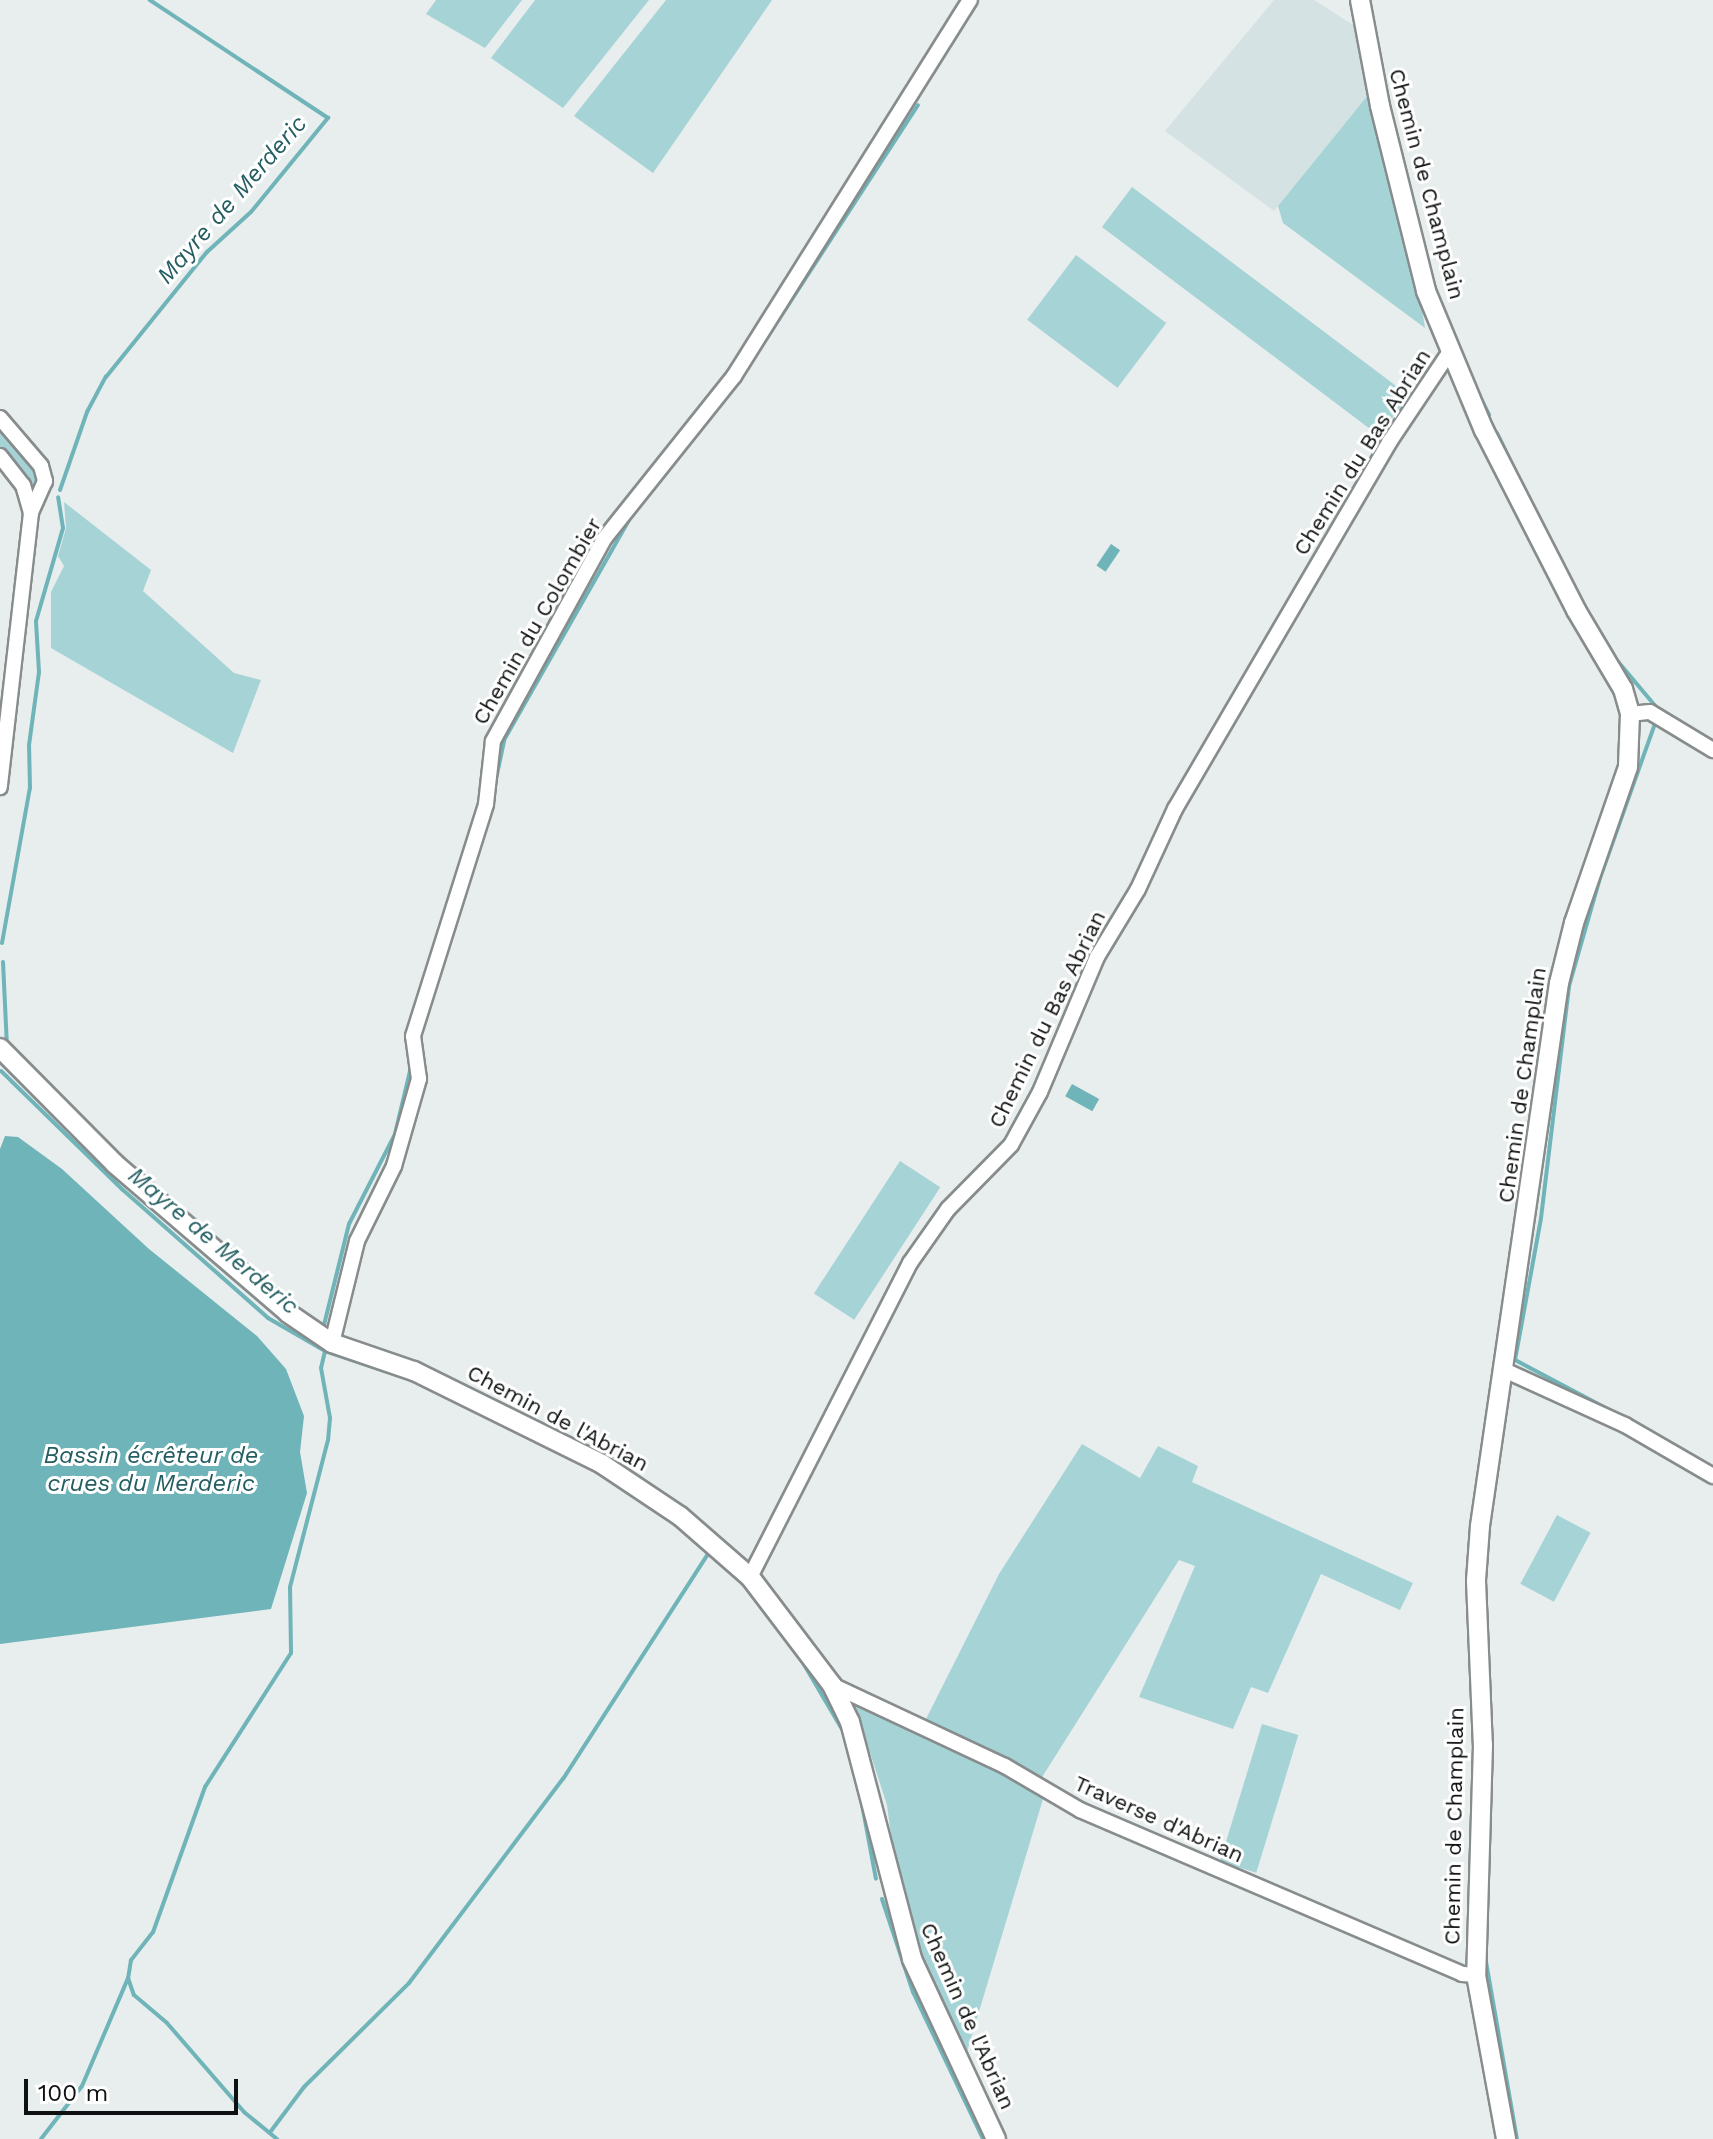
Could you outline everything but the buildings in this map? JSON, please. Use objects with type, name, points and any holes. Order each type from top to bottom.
[{"type":"street","name":"Chemin du Colombier","points":[[332,1343],[357,1241],[394,1166],[419,1079],[413,1036],[486,804],[493,741],[604,539],[734,376],[970,0]]},
{"type":"street","name":"Chemin de Champlain","points":[[1360,0],[1426,291],[1484,430],[1623,689],[1630,714],[1628,767],[1574,923],[1559,983],[1486,1468],[1476,1581],[1483,1745],[1476,1975],[1506,2139]]},
{"type":"street","name":"Chemin du Bas Abrian","points":[[750,1577],[910,1263],[948,1209],[1011,1145],[1040,1092],[1097,957],[1138,889],[1175,809],[1393,434],[1451,350]]},
{"type":"street","points":[[0,418],[41,466],[43,489],[31,513],[0,787]]},
{"type":"street","points":[[0,456],[23,485],[31,513]]},
{"type":"street","points":[[1630,714],[1650,712],[1713,750]]},
{"type":"street","name":"Chemin de l'Abrian","points":[[2,1054],[219,1256],[332,1343],[414,1371],[602,1464],[680,1516],[750,1577],[832,1685],[850,1722],[870,1790],[886,1874],[912,1959],[996,2139]]},
{"type":"street","points":[[1502,1369],[1625,1425],[1713,1476]]},
{"type":"street","name":"Traverse d'Abrian","points":[[832,1685],[991,1759],[1080,1810],[1462,1974],[1476,1975]]},
{"type":"shaded area","points":[[436,0],[522,0],[485,48],[426,14]]},
{"type":"shaded area","points":[[535,0],[649,0],[563,108],[491,58]]},
{"type":"shaded area","points":[[666,0],[772,0],[653,173],[574,116]]},
{"type":"shaded area","points":[[1274,0],[1314,0],[1358,28],[1368,95],[1274,211],[1165,131]]},
{"type":"shaded area","points":[[1368,95],[1420,297],[1425,328],[1283,223],[1278,206]]},
{"type":"shaded area","points":[[1132,187],[1409,396],[1379,436],[1102,227]]},
{"type":"shaded area","points":[[1076,255],[1166,323],[1117,388],[1027,320]]},
{"type":"shaded area","points":[[0,422],[38,467],[41,478],[36,488],[0,449]]},
{"type":"shaded area","points":[[64,502],[151,570],[143,591],[234,673],[261,680],[233,753],[51,648],[51,592],[64,566],[58,556],[66,528]]},
{"type":"shaded area","points":[[900,1161],[940,1187],[854,1320],[814,1294]]},
{"type":"shaded area","points":[[1082,1444],[1140,1478],[1158,1446],[1198,1466],[1192,1482],[1413,1583],[1400,1610],[1321,1574],[1268,1693],[1251,1687],[1233,1729],[1139,1697],[1195,1566],[1179,1560],[1039,1782],[925,1721],[999,1574]]},
{"type":"shaded area","points":[[1557,1515],[1591,1533],[1554,1602],[1520,1584]]},
{"type":"shaded area","points":[[853,1700],[998,1769],[1043,1799],[965,2058],[921,1962],[895,1867],[887,1805]]},
{"type":"shaded area","points":[[1262,1724],[1298,1735],[1256,1873],[1220,1862]]},
{"type":"water","points":[[1111,544],[1120,550],[1106,572],[1096,566]]},
{"type":"water","points":[[1072,1084],[1099,1099],[1092,1111],[1065,1096]]},
{"type":"water","name":"Bassin écrêteur de crues du Merderic","points":[[5,1136],[18,1137],[62,1169],[149,1249],[257,1336],[286,1369],[304,1416],[300,1452],[307,1493],[271,1609],[0,1644],[0,1149]]},
{"type":"waterway","name":"Mayre de Merderic","points":[[60,490],[87,412],[106,377],[207,252],[251,212],[328,118],[150,0]]},
{"type":"waterway","points":[[755,356],[918,105]]},
{"type":"waterway","points":[[1476,389],[1489,415]]},
{"type":"waterway","points":[[1497,433],[1515,470]]},
{"type":"waterway","name":"Mayre de Merderic","points":[[2,943],[30,788],[29,745],[39,672],[36,621],[63,528],[58,497]]},
{"type":"waterway","points":[[496,779],[504,740],[632,515]]},
{"type":"waterway","points":[[1615,658],[1657,708]]},
{"type":"waterway","points":[[1619,1415],[1515,1360],[1541,1218],[1569,986],[1600,878],[1654,726]]},
{"type":"waterway","points":[[432,998],[491,811]]},
{"type":"waterway","name":"Mayre de Merderic","points":[[3,962],[7,1046]]},
{"type":"waterway","points":[[324,1325],[349,1224],[395,1134],[411,1067]]},
{"type":"waterway","name":"Mayre de Merderic","points":[[1,1071],[123,1190],[268,1318],[325,1351],[321,1368],[330,1418],[328,1440],[290,1587],[291,1653],[205,1787],[153,1932],[131,1960],[128,1978],[134,1995],[167,2023],[244,2112],[277,2139]]},
{"type":"waterway","points":[[325,1351],[417,1382]]},
{"type":"waterway","points":[[579,1462],[606,1477]]},
{"type":"waterway","points":[[271,2131],[304,2087],[409,1983],[563,1779],[710,1551]]},
{"type":"waterway","points":[[739,1578],[802,1661],[846,1736]]},
{"type":"waterway","points":[[1490,1793],[1490,1812]]},
{"type":"waterway","points":[[861,1799],[876,1879]]},
{"type":"waterway","points":[[882,1899],[913,1992],[983,2139]]},
{"type":"waterway","points":[[1485,1956],[1517,2139]]},
{"type":"waterway","points":[[41,2139],[82,2086],[128,1978]]}]
